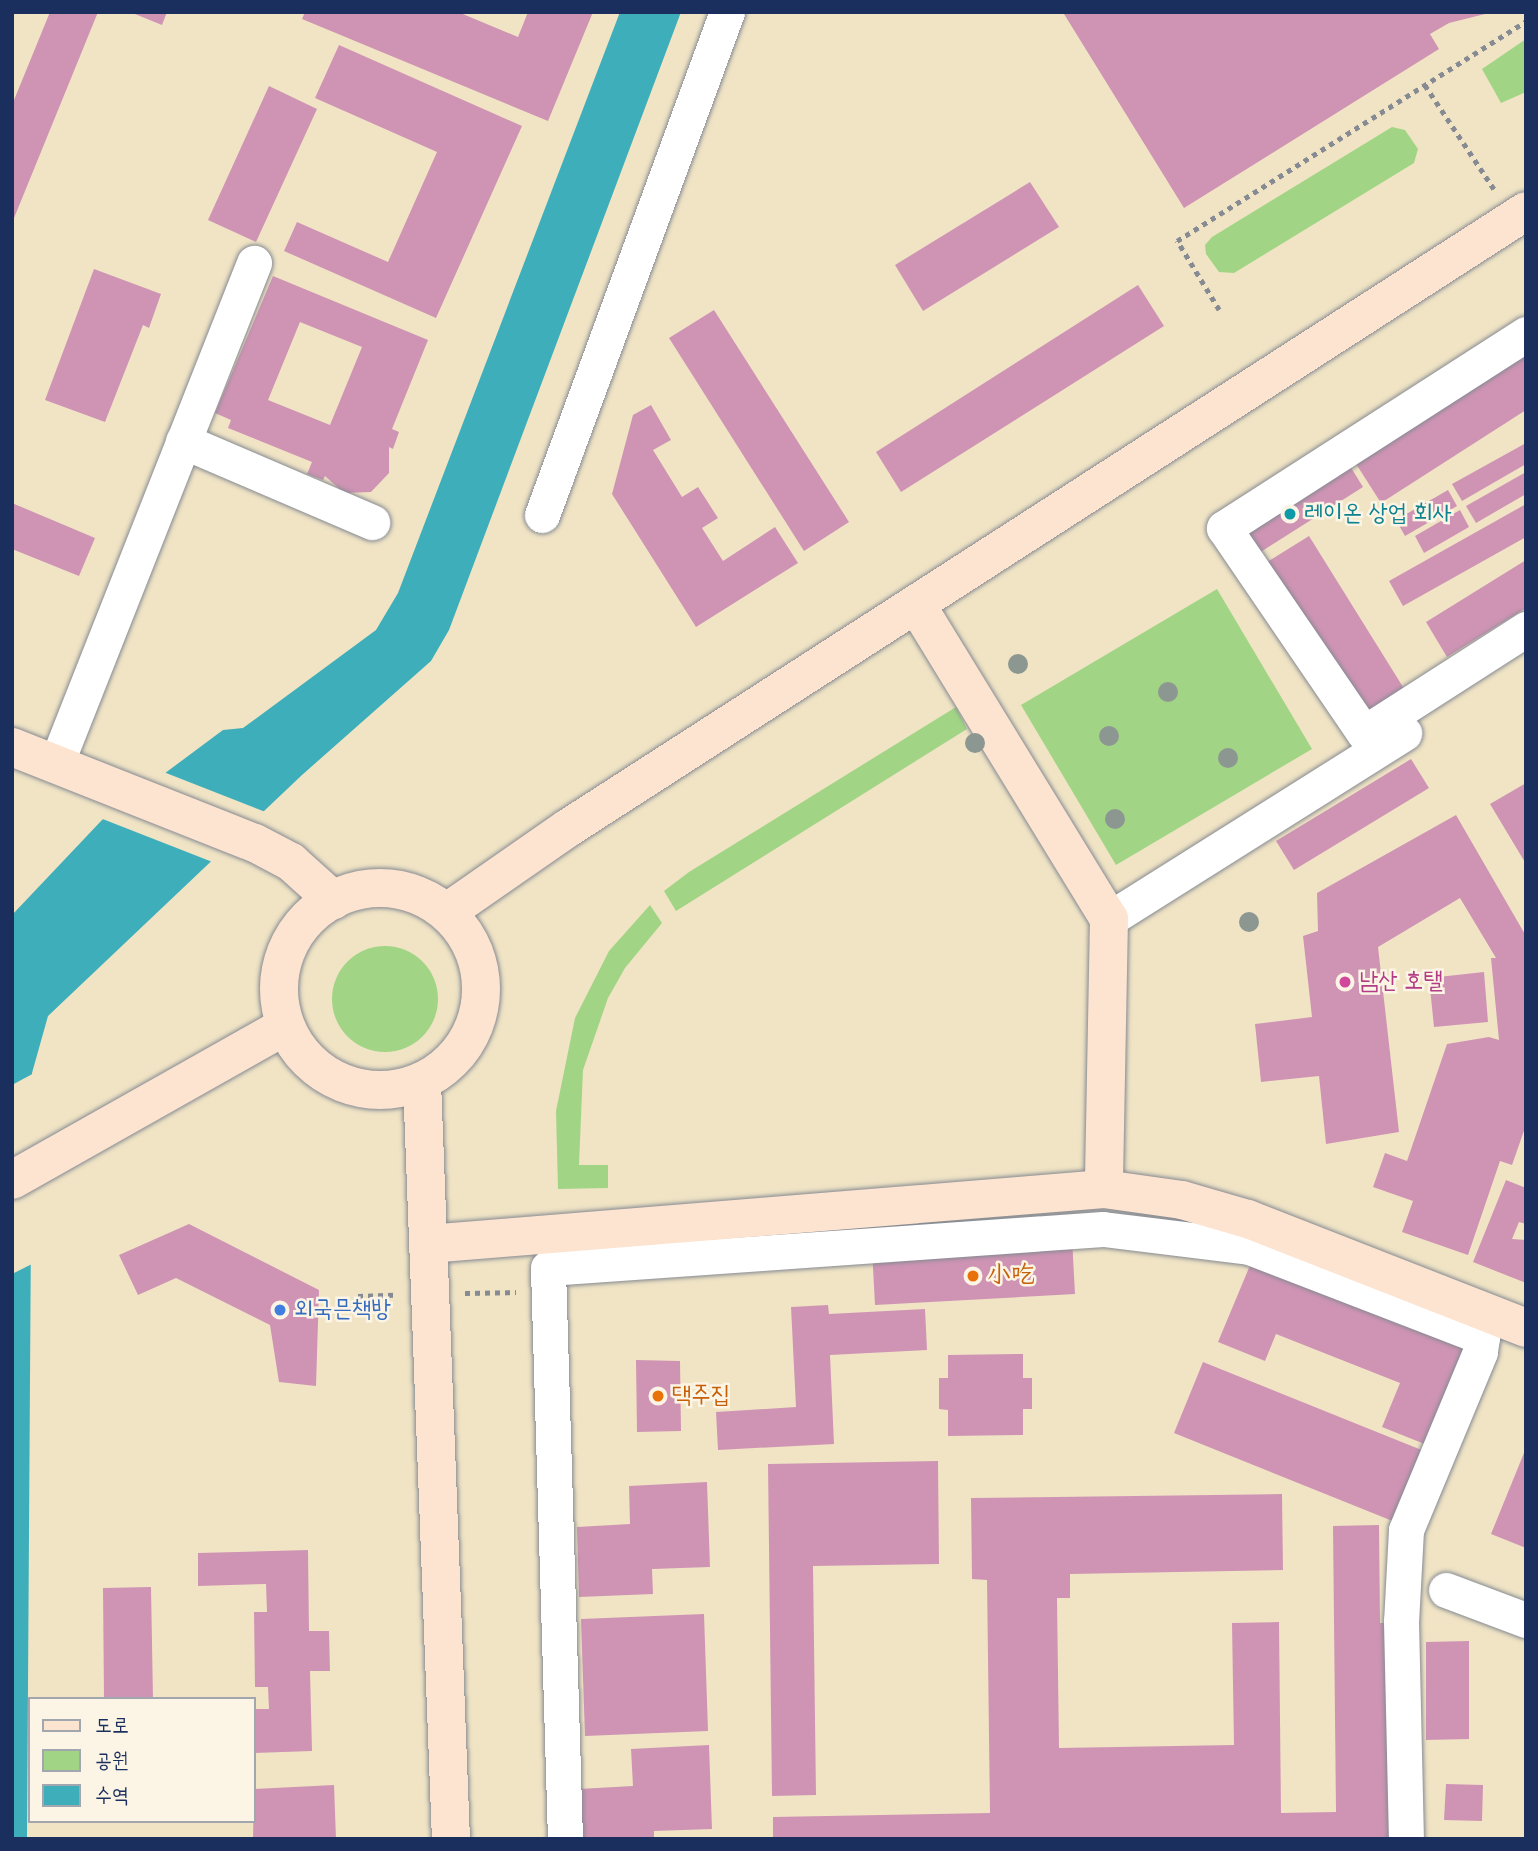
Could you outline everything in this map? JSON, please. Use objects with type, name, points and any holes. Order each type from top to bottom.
[{"type":"main road","points":[[447,912],[568,828],[1526,211]]},
{"type":"main road","points":[[916,604],[1110,919],[1104,1189]]},
{"type":"main road","points":[[12,747],[255,843],[291,862],[333,900]]},
{"type":"main road","points":[[382,887],[416,894],[447,912],[469,939],[480,971],[480,1006],[470,1037],[450,1063],[422,1082],[390,1090],[368,1089],[327,1076],[302,1055],[285,1026],[278,994],[282,961],[296,932],[333,900],[348,892],[382,887]]},
{"type":"main road","points":[[12,1180],[285,1026]]},
{"type":"main road","points":[[422,1082],[451,1839]]},
{"type":"main road","points":[[428,1244],[1104,1189],[1182,1200],[1248,1219],[1526,1328]]},
{"type":"street","points":[[542,515],[727,12]]},
{"type":"street","points":[[56,764],[254,263]]},
{"type":"street","points":[[1526,334],[1224,528],[1364,733],[1526,629]]},
{"type":"street","points":[[183,441],[372,522]]},
{"type":"street","points":[[1110,919],[1526,656]]},
{"type":"street","points":[[565,1839],[548,1268],[1103,1229],[1249,1247],[1482,1337],[1480,1352],[1406,1530],[1401,1621],[1406,1839]]},
{"type":"street","points":[[1446,1590],[1526,1620]]},
{"type":"path","points":[[1219,310],[1177,242],[1526,21]]},
{"type":"path","points":[[1425,85],[1468,148]]},
{"type":"green space","points":[[1526,39],[1526,92],[1501,103],[1482,69]]},
{"type":"green space","points":[[1392,127],[1405,130],[1418,149],[1414,163],[1234,273],[1219,272],[1206,254],[1205,245],[1212,237]]},
{"type":"green space","points":[[1217,589],[1312,749],[1116,865],[1021,705]]},
{"type":"green space","points":[[956,707],[967,729],[676,911],[664,891],[689,872]]},
{"type":"green space","points":[[650,905],[662,923],[625,968],[608,998],[583,1070],[579,1165],[608,1165],[608,1188],[558,1189],[556,1111],[575,1018],[609,951]]},
{"type":"green space","points":[[385,946],[405,950],[422,962],[434,979],[438,999],[434,1019],[422,1036],[405,1048],[385,1052],[365,1048],[348,1036],[336,1019],[332,999],[336,979],[348,962],[365,950]]},
{"type":"water","points":[[620,12],[681,12],[449,630],[431,661],[302,775],[48,1016],[32,1073],[27,1839],[12,1839],[12,915],[102,820],[223,730],[243,728],[376,630],[398,593]]},
{"type":"pier","points":[[161,771],[268,813],[215,863],[100,818]]},
{"type":"pier","points":[[36,1072],[34,1263],[12,1274],[12,1085]]},
{"type":"building","points":[[50,12],[98,12],[12,223],[12,105]]},
{"type":"building","points":[[130,12],[167,12],[162,25]]},
{"type":"building","points":[[305,12],[458,12],[518,37],[528,12],[593,12],[548,121],[302,19]]},
{"type":"building","points":[[1489,13],[1449,23],[1430,34],[1439,49],[1184,208],[1064,14]]},
{"type":"building","points":[[339,45],[522,126],[436,318],[284,251],[297,222],[388,262],[437,152],[315,98]]},
{"type":"building","points":[[269,86],[317,109],[256,242],[208,220]]},
{"type":"building","points":[[1030,182],[1059,227],[923,311],[895,265]]},
{"type":"building","points":[[94,269],[161,294],[149,328],[143,325],[105,422],[45,400]]},
{"type":"building","points":[[273,276],[428,340],[392,429],[399,432],[393,449],[389,447],[389,473],[371,492],[344,493],[325,476],[323,480],[307,474],[312,462],[228,428],[231,420],[215,413]],"holes":[[[300,322],[362,347],[330,425],[268,400]]]},
{"type":"building","points":[[1138,285],[1164,326],[901,492],[876,452]]},
{"type":"building","points":[[714,310],[849,522],[804,551],[669,338]]},
{"type":"building","points":[[1526,343],[1526,410],[1381,503],[1351,456]]},
{"type":"building","points":[[651,405],[671,440],[653,450],[682,497],[698,487],[718,518],[702,528],[723,561],[775,527],[798,563],[696,627],[612,494],[633,415]]},
{"type":"building","points":[[1526,443],[1526,464],[1462,501],[1452,484]]},
{"type":"building","name":"레이온 상업 회사","points":[[1345,458],[1363,487],[1259,553],[1240,524]]},
{"type":"building","points":[[1526,472],[1526,494],[1476,523],[1466,506]]},
{"type":"building","points":[[1448,490],[1457,506],[1405,536],[1396,520]]},
{"type":"building","points":[[12,503],[95,538],[79,576],[12,549]]},
{"type":"building","points":[[1526,504],[1526,537],[1403,606],[1389,581]]},
{"type":"building","points":[[1460,510],[1469,527],[1424,553],[1415,536]]},
{"type":"building","points":[[1309,536],[1408,695],[1366,721],[1267,562]]},
{"type":"building","points":[[1526,560],[1526,608],[1447,657],[1426,622]]},
{"type":"building","points":[[1411,759],[1429,788],[1294,870],[1276,841]]},
{"type":"building","points":[[1526,783],[1526,864],[1490,804]]},
{"type":"building","points":[[1456,815],[1526,936],[1526,1125],[1512,1165],[1500,1161],[1468,1255],[1402,1232],[1413,1201],[1373,1187],[1385,1153],[1407,1161],[1447,1044],[1489,1037],[1499,1040],[1491,958],[1496,958],[1460,898],[1378,947],[1399,1132],[1326,1144],[1319,1076],[1261,1082],[1255,1024],[1312,1017],[1303,936],[1318,931],[1317,893]]},
{"type":"building","points":[[1484,972],[1488,1022],[1434,1027],[1429,978]]},
{"type":"building","points":[[1506,1180],[1526,1188],[1526,1224],[1519,1222],[1512,1239],[1526,1240],[1526,1283],[1473,1262]]},
{"type":"building","name":"외국믄책방","points":[[189,1224],[319,1290],[316,1386],[279,1382],[270,1325],[176,1278],[138,1295],[119,1255]]},
{"type":"building","points":[[1072,1238],[1075,1294],[875,1305],[872,1249]]},
{"type":"building","points":[[1251,1263],[1471,1352],[1432,1447],[1382,1427],[1400,1383],[1276,1334],[1265,1361],[1218,1342]]},
{"type":"building","points":[[828,1305],[829,1314],[925,1309],[927,1350],[830,1355],[834,1444],[718,1450],[716,1412],[796,1407],[791,1307]]},
{"type":"building","points":[[1023,1354],[1023,1378],[1032,1378],[1032,1409],[1023,1409],[1023,1435],[948,1436],[948,1410],[939,1409],[939,1378],[948,1378],[948,1355]]},
{"type":"building","name":"댁주집","points":[[636,1360],[680,1361],[681,1431],[637,1432]]},
{"type":"building","points":[[1203,1362],[1429,1453],[1400,1524],[1174,1433]]},
{"type":"building","points":[[1526,1448],[1526,1548],[1491,1534]]},
{"type":"building","points":[[938,1461],[939,1564],[813,1566],[816,1795],[772,1796],[768,1464]]},
{"type":"building","points":[[707,1482],[710,1567],[652,1569],[653,1594],[579,1597],[577,1527],[630,1524],[629,1486]]},
{"type":"building","points":[[1282,1494],[1283,1570],[1070,1574],[1070,1598],[1057,1598],[1059,1748],[1234,1745],[1232,1623],[1279,1622],[1281,1813],[1336,1812],[1333,1526],[1379,1525],[1380,1623],[1396,1623],[1399,1839],[773,1839],[773,1817],[990,1813],[987,1580],[972,1579],[971,1498]]},
{"type":"building","points":[[308,1550],[309,1631],[329,1631],[330,1671],[310,1671],[312,1751],[256,1753],[256,1709],[269,1709],[268,1687],[255,1687],[254,1612],[267,1612],[266,1584],[198,1586],[198,1553]]},
{"type":"building","points":[[151,1587],[153,1697],[104,1697],[103,1588]]},
{"type":"building","points":[[704,1614],[708,1731],[585,1736],[581,1619]]},
{"type":"building","points":[[1469,1641],[1469,1739],[1426,1740],[1426,1642]]},
{"type":"building","points":[[709,1745],[712,1829],[654,1831],[654,1839],[581,1839],[579,1789],[633,1786],[631,1749]]},
{"type":"building","points":[[1446,1784],[1483,1785],[1482,1821],[1444,1820]]},
{"type":"building","points":[[334,1785],[336,1839],[253,1839],[256,1789]]},
{"type":"place","name":"레이온 상업 회사","points":[[1290,514]]},
{"type":"place","name":"남산 호탤","points":[[1345,982]]},
{"type":"place","name":"小吃","points":[[973,1276]]},
{"type":"place","name":"외국믄책방","points":[[280,1310]]},
{"type":"place","name":"댁주집","points":[[658,1396]]}]
